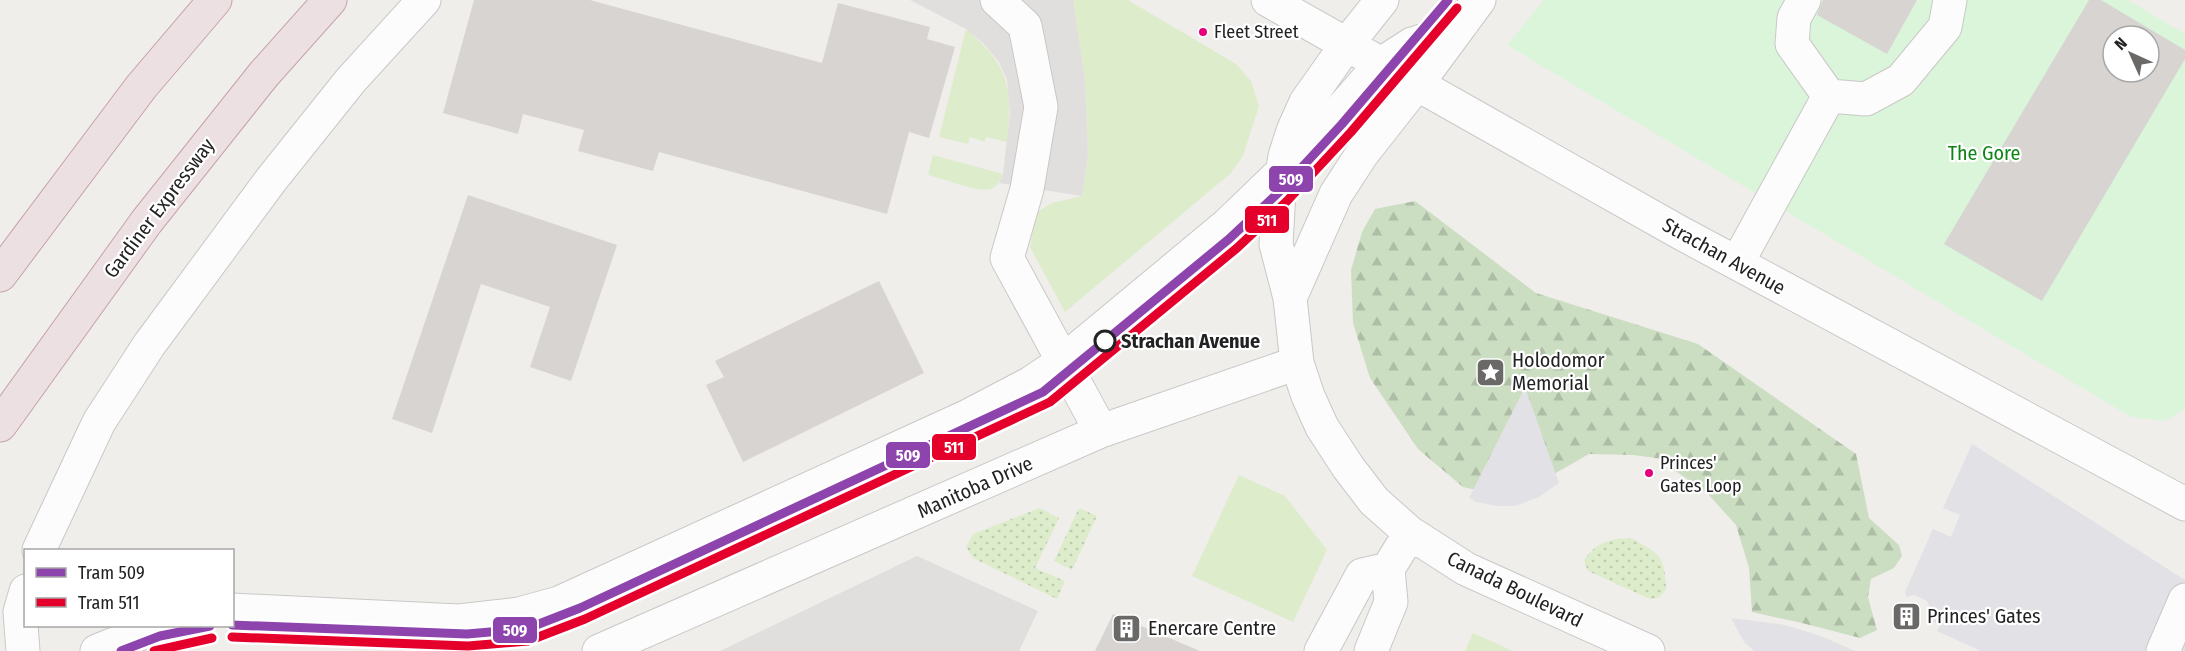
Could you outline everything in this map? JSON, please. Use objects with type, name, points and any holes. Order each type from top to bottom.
[{"type":"highway","points":[[0,275],[141,87],[215,0]]},
{"type":"highway","name":"Gardiner Expressway","points":[[0,425],[147,221],[264,74],[330,0]]},
{"type":"street","points":[[39,549],[99,422],[149,345],[271,180],[351,80],[424,0]]},
{"type":"street","points":[[997,0],[1025,26],[1041,107],[1027,189],[1007,258],[1101,431]]},
{"type":"street","name":"Strachan Avenue","points":[[1268,0],[1737,263],[2185,504]]},
{"type":"street","points":[[1297,363],[1290,298],[1276,244],[1283,172],[1293,131],[1306,102],[1382,0]]},
{"type":"street","points":[[1804,0],[1794,18],[1792,44],[1829,96],[1866,99],[1901,81],[1945,27],[1950,0]]},
{"type":"street","points":[[234,610],[459,621],[519,614],[559,603],[966,417],[1031,383],[1062,362],[1227,225],[1309,146],[1381,64],[1412,44],[1445,34],[1471,11]]},
{"type":"street","points":[[1290,298],[1336,195],[1362,154],[1471,11]]},
{"type":"street","points":[[1737,263],[1829,96]]},
{"type":"street","name":"Manitoba Drive","points":[[599,651],[1101,431],[1297,363]]},
{"type":"street","name":"Canada Boulevard","points":[[1297,363],[1322,427],[1348,467],[1374,501],[1410,533],[1466,568],[1648,651]]},
{"type":"street","points":[[1371,651],[1391,602],[1388,569],[1410,533]]},
{"type":"street","points":[[1321,651],[1362,574],[1388,569]]},
{"type":"street","points":[[23,651],[20,612],[24,598]]},
{"type":"street","points":[[2163,651],[2185,600]]},
{"type":"street","points":[[97,651],[157,627]]},
{"type":"green space","points":[[1073,0],[1128,0],[1236,64],[1251,81],[1259,106],[1243,156],[1231,173],[1065,312],[1030,247],[1036,213],[1052,203],[1082,196],[1088,156],[1085,79]]},
{"type":"green space","name":"The Gore","points":[[1544,0],[2128,0],[2185,34],[2185,409],[2165,421],[2131,417],[1507,45]]},
{"type":"green space","points":[[966,29],[991,54],[1005,78],[1009,106],[1007,142],[986,137],[985,142],[970,137],[968,144],[939,137]]},
{"type":"green space","points":[[933,155],[1003,174],[997,185],[991,189],[969,187],[928,175]]},
{"type":"green space","points":[[1415,201],[1536,293],[1698,344],[1856,454],[1869,518],[1899,545],[1902,556],[1894,568],[1871,579],[1868,597],[1877,630],[1860,638],[1752,612],[1749,568],[1736,525],[1707,493],[1667,465],[1663,459],[1633,455],[1589,454],[1512,498],[1463,487],[1418,449],[1370,378],[1353,323],[1351,270],[1362,232],[1375,209]]},
{"type":"green space","points":[[1239,475],[1285,496],[1327,550],[1293,622],[1192,576]]},
{"type":"green space","points":[[1040,508],[1059,518],[1035,568],[1065,581],[1057,599],[973,558],[966,547],[973,534]]},
{"type":"green space","points":[[1079,508],[1097,516],[1072,570],[1054,561]]},
{"type":"green space","points":[[1631,538],[1655,552],[1662,562],[1666,590],[1658,598],[1650,599],[1588,571],[1584,561],[1598,546],[1616,539]]},
{"type":"green space","points":[[1473,633],[1513,651],[1465,651]]},
{"type":"shaded area","points":[[910,0],[1073,0],[1085,79],[1088,156],[1082,196],[999,183],[1003,174],[1010,113],[1007,80],[999,62],[984,44],[966,29]]},
{"type":"shaded area","points":[[1525,387],[1559,483],[1539,497],[1515,506],[1476,502],[1469,498]]},
{"type":"shaded area","points":[[1972,444],[2185,580],[2185,651],[1981,651],[1937,631],[1940,625],[1930,620],[1932,613],[1927,601],[1914,595],[1906,597],[1905,592],[1933,529],[1951,537],[1960,515],[1943,508]]},
{"type":"shaded area","points":[[917,556],[1038,611],[1019,651],[720,651]]},
{"type":"shaded area","points":[[1731,618],[1785,625],[1821,636],[1855,651],[1754,651],[1744,642]]},
{"type":"building","points":[[474,0],[590,0],[822,63],[838,3],[930,27],[927,39],[955,47],[929,138],[909,132],[887,214],[659,152],[653,171],[578,151],[584,130],[523,114],[518,134],[443,113]]},
{"type":"building","points":[[1823,0],[1917,0],[1887,54],[1817,15]]},
{"type":"building","points":[[2089,0],[2101,0],[2141,24],[2101,24],[2101,84],[2161,84],[2161,36],[2185,50],[2185,59],[2042,301],[1944,244]]},
{"type":"building","points":[[468,195],[617,245],[571,381],[530,367],[550,307],[481,284],[432,433],[392,419]]},
{"type":"building","points":[[879,281],[924,373],[743,462],[706,385],[724,377],[715,361]]},
{"type":"building","points":[[1113,614],[1200,651],[1095,651]]},
{"type":"tram line","name":"509","points":[[234,625],[467,634],[526,629],[580,608],[1043,392],[1229,239],[1279,192],[1342,124],[1448,0]]},
{"type":"tram line","name":"511","points":[[232,637],[468,646],[528,641],[585,619],[1050,402],[1237,248],[1287,201],[1351,132],[1457,8]]},
{"type":"tram line","name":"509","points":[[121,651],[160,636],[205,627]]},
{"type":"tram line","name":"511","points":[[154,651],[212,638]]},
{"type":"place","name":"Fleet Street","points":[[1203,32]]},
{"type":"place","name":"Strachan Avenue","points":[[1105,341]]},
{"type":"place","name":"Holodomor Memorial","points":[[1491,372]]},
{"type":"place","name":"Princes' Gates Loop","points":[[1649,473]]},
{"type":"place","name":"Princes' Gates","points":[[1906,616]]},
{"type":"place","name":"Enercare Centre","points":[[1127,628]]}]
